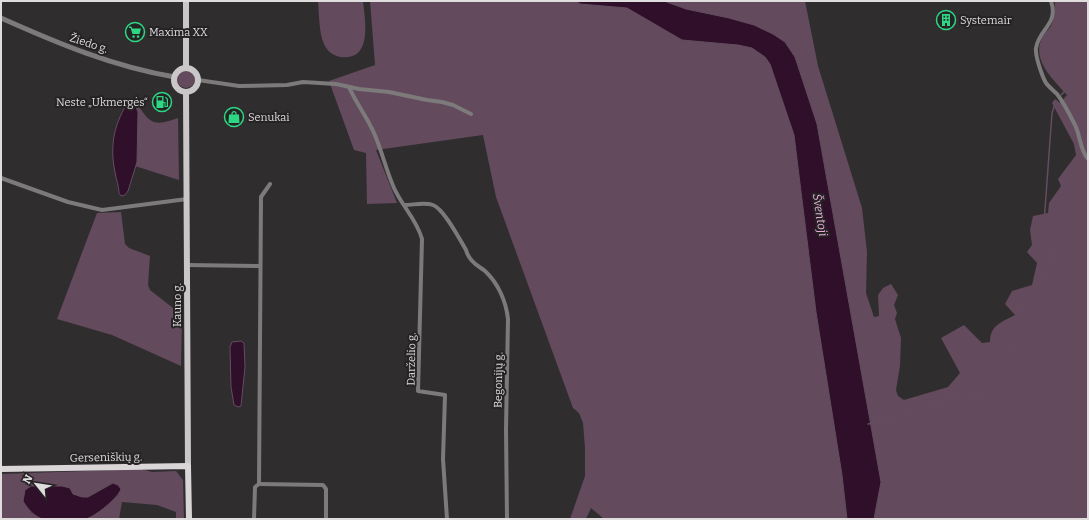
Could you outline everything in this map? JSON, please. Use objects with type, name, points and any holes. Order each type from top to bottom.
[{"type":"highway","name":"Gerseniškių g.","points":[[1,470],[188,466]]},
{"type":"highway","name":"Kauno g.","points":[[188,466],[189,519]]},
{"type":"main road","points":[[186,1],[186,68]]},
{"type":"main road","points":[[186,68],[192,69],[196,72],[198,80],[194,89],[186,92],[181,91],[174,82],[179,70],[186,68]]},
{"type":"main road","name":"Kauno g.","points":[[186,92],[188,466]]},
{"type":"street","points":[[1051,1],[1053,8],[1052,17],[1048,27],[1040,36],[1036,49],[1038,60],[1046,82],[1061,100],[1075,125],[1083,153],[1088,160]]},
{"type":"street","name":"Žiedo g.","points":[[1,18],[78,50],[144,71],[175,77]]},
{"type":"street","points":[[198,80],[239,86],[287,85],[303,82],[336,84],[359,90],[389,92],[442,102],[453,105],[471,114]]},
{"type":"street","points":[[349,87],[353,96],[364,112],[374,133],[394,187],[405,205]]},
{"type":"street","points":[[1,178],[68,202],[102,210],[187,199]]},
{"type":"street","points":[[259,484],[261,197],[270,184]]},
{"type":"street","name":"Begonijų g.","points":[[405,205],[430,204],[439,208],[468,255],[476,265],[491,278],[502,296],[507,310],[506,519]]},
{"type":"street","name":"Darželio g.","points":[[405,205],[418,229],[422,245],[418,390],[445,395],[443,459],[447,519]]},
{"type":"street","points":[[187,265],[260,266]]},
{"type":"street","points":[[254,519],[254,493],[255,487],[259,484],[324,485],[326,489],[326,519]]},
{"type":"shaded area","points":[[318,1],[363,1],[365,38],[363,46],[358,53],[351,57],[341,57],[331,53],[327,49],[321,35]]},
{"type":"shaded area","points":[[370,1],[576,1],[580,4],[627,8],[682,40],[738,45],[752,48],[765,57],[770,64],[794,135],[816,312],[842,475],[847,519],[604,519],[591,508],[586,519],[570,519],[585,476],[583,423],[579,413],[573,408],[496,197],[483,135],[376,150],[397,203],[367,204],[366,153],[354,150],[329,81],[375,65]]},
{"type":"shaded area","points":[[664,1],[805,1],[818,66],[862,208],[867,252],[866,293],[874,317],[879,316],[878,295],[883,288],[891,284],[898,295],[894,305],[897,313],[895,319],[901,338],[900,366],[896,390],[898,396],[904,400],[948,387],[960,373],[941,338],[964,325],[982,343],[990,342],[994,328],[1001,322],[1015,315],[1005,304],[1012,291],[1032,285],[1037,263],[1027,252],[1032,245],[1030,230],[1033,216],[1048,213],[1049,203],[1061,186],[1058,179],[1076,155],[1074,144],[1052,103],[1055,99],[1060,103],[1067,95],[1050,75],[1041,61],[1039,53],[1040,44],[1044,35],[1051,26],[1055,1],[1088,1],[1088,519],[874,519],[881,482],[817,124],[795,57],[754,25],[686,9]]},
{"type":"shaded area","points":[[186,70],[192,73],[195,79],[192,85],[186,88],[180,85],[177,79],[180,73]]},
{"type":"shaded area","points":[[134,102],[150,120],[154,122],[158,123],[178,118],[179,180],[135,166],[137,162],[138,112]]},
{"type":"shaded area","points":[[121,212],[125,244],[129,248],[150,256],[148,285],[150,290],[182,315],[181,366],[112,335],[57,319],[97,213]]},
{"type":"shaded area","points":[[141,469],[152,472],[176,471],[183,480],[184,519],[176,519],[176,512],[157,505],[122,502],[119,519],[86,519],[103,508],[119,494],[113,483],[88,497],[73,494],[30,512],[42,519],[1,519],[1,474]]},
{"type":"water","name":"Šventoji","points":[[576,1],[664,1],[686,9],[754,25],[773,34],[785,42],[795,57],[817,124],[881,482],[874,519],[847,519],[842,475],[816,312],[794,135],[770,64],[765,57],[752,48],[738,45],[682,40],[627,8],[580,4]]},
{"type":"water","points":[[130,101],[134,102],[138,112],[137,162],[128,191],[125,195],[121,196],[115,175],[113,144],[117,124],[124,108]]},
{"type":"water","points":[[241,341],[244,343],[245,367],[241,406],[238,407],[234,405],[231,387],[230,347],[232,342]]},
{"type":"water","points":[[113,483],[118,485],[121,489],[116,497],[106,506],[86,519],[43,519],[30,511],[23,501],[25,490],[31,486],[62,486],[70,488],[73,494],[88,497]]},
{"type":"waterway","points":[[1061,95],[1088,71]]},
{"type":"waterway","points":[[868,424],[886,421],[911,410],[950,398],[963,391],[973,397],[986,394],[1003,377],[1012,350],[1016,322],[1026,299],[1048,269],[1054,245],[1053,231],[1044,223],[1052,113],[1056,101]]},
{"type":"place","name":"Systemair","points":[[946,20]]},
{"type":"place","name":"Maxima XX","points":[[135,32]]},
{"type":"place","name":"Neste „Ukmergės“","points":[[162,102]]},
{"type":"place","name":"Senukai","points":[[234,117]]}]
